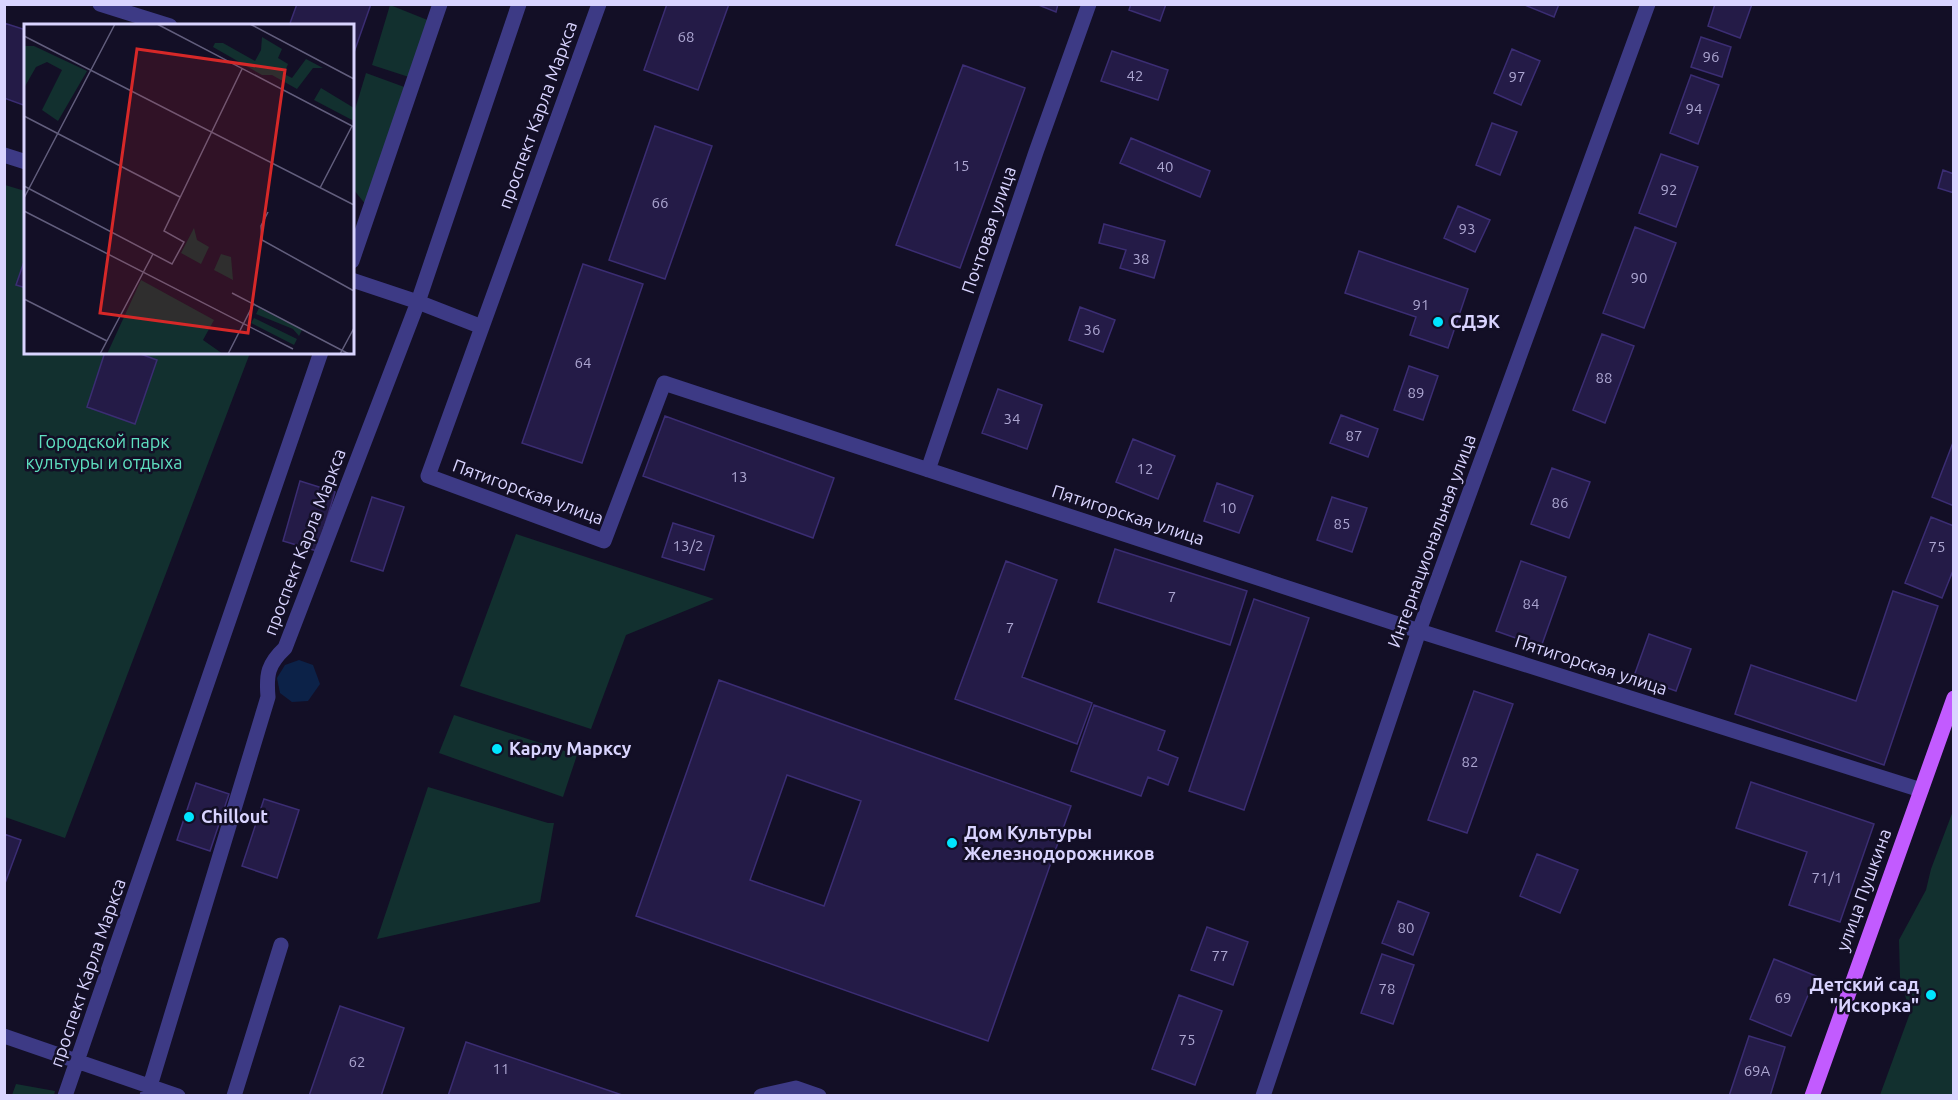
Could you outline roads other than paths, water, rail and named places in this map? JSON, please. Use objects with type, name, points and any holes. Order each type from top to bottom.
[{"type":"main road","name":"улица Пушкина","points":[[1812,1095],[1953,698]]},
{"type":"street","points":[[100,4],[164,24]]},
{"type":"street","points":[[354,255],[440,4]]},
{"type":"street","name":"проспект Карла Маркса","points":[[148,1091],[268,697],[266,679],[268,673],[274,659],[285,648],[418,302],[519,4]]},
{"type":"street","name":"проспект Карла Маркса","points":[[428,476],[599,4]]},
{"type":"street","name":"Почтовая улица","points":[[928,470],[1089,4]]},
{"type":"street","name":"Интернациональная улица","points":[[1263,1095],[1419,631],[1648,4]]},
{"type":"street","points":[[4,155],[24,161]]},
{"type":"street","points":[[354,281],[482,327]]},
{"type":"street","name":"проспект Карла Маркса","points":[[65,1095],[320,354]]},
{"type":"street","name":"Пятигорская улица","points":[[428,476],[604,541],[664,383],[1419,631],[1921,790]]},
{"type":"street","points":[[234,1095],[281,945]]},
{"type":"street","points":[[4,1036],[78,1061],[148,1091],[178,1095]]},
{"type":"street","points":[[761,1095],[796,1088],[819,1095]]},
{"type":"water","points":[[299,660],[313,665],[320,684],[308,701],[292,702],[280,693],[277,678],[285,665]]},
{"type":"place","name":"СДЭК","points":[[1438,322]]},
{"type":"place","name":"Карлу Марксу","points":[[497,749]]},
{"type":"place","name":"Chillout","points":[[189,817]]},
{"type":"place","name":"Дом Культуры Железнодорожников","points":[[952,843]]},
{"type":"place","name":"Детский сад \"Искорка\"","points":[[1931,995]]},
{"type":"park label","name":"Городской парк культуры и отдыха","points":[[104,452]]}]
